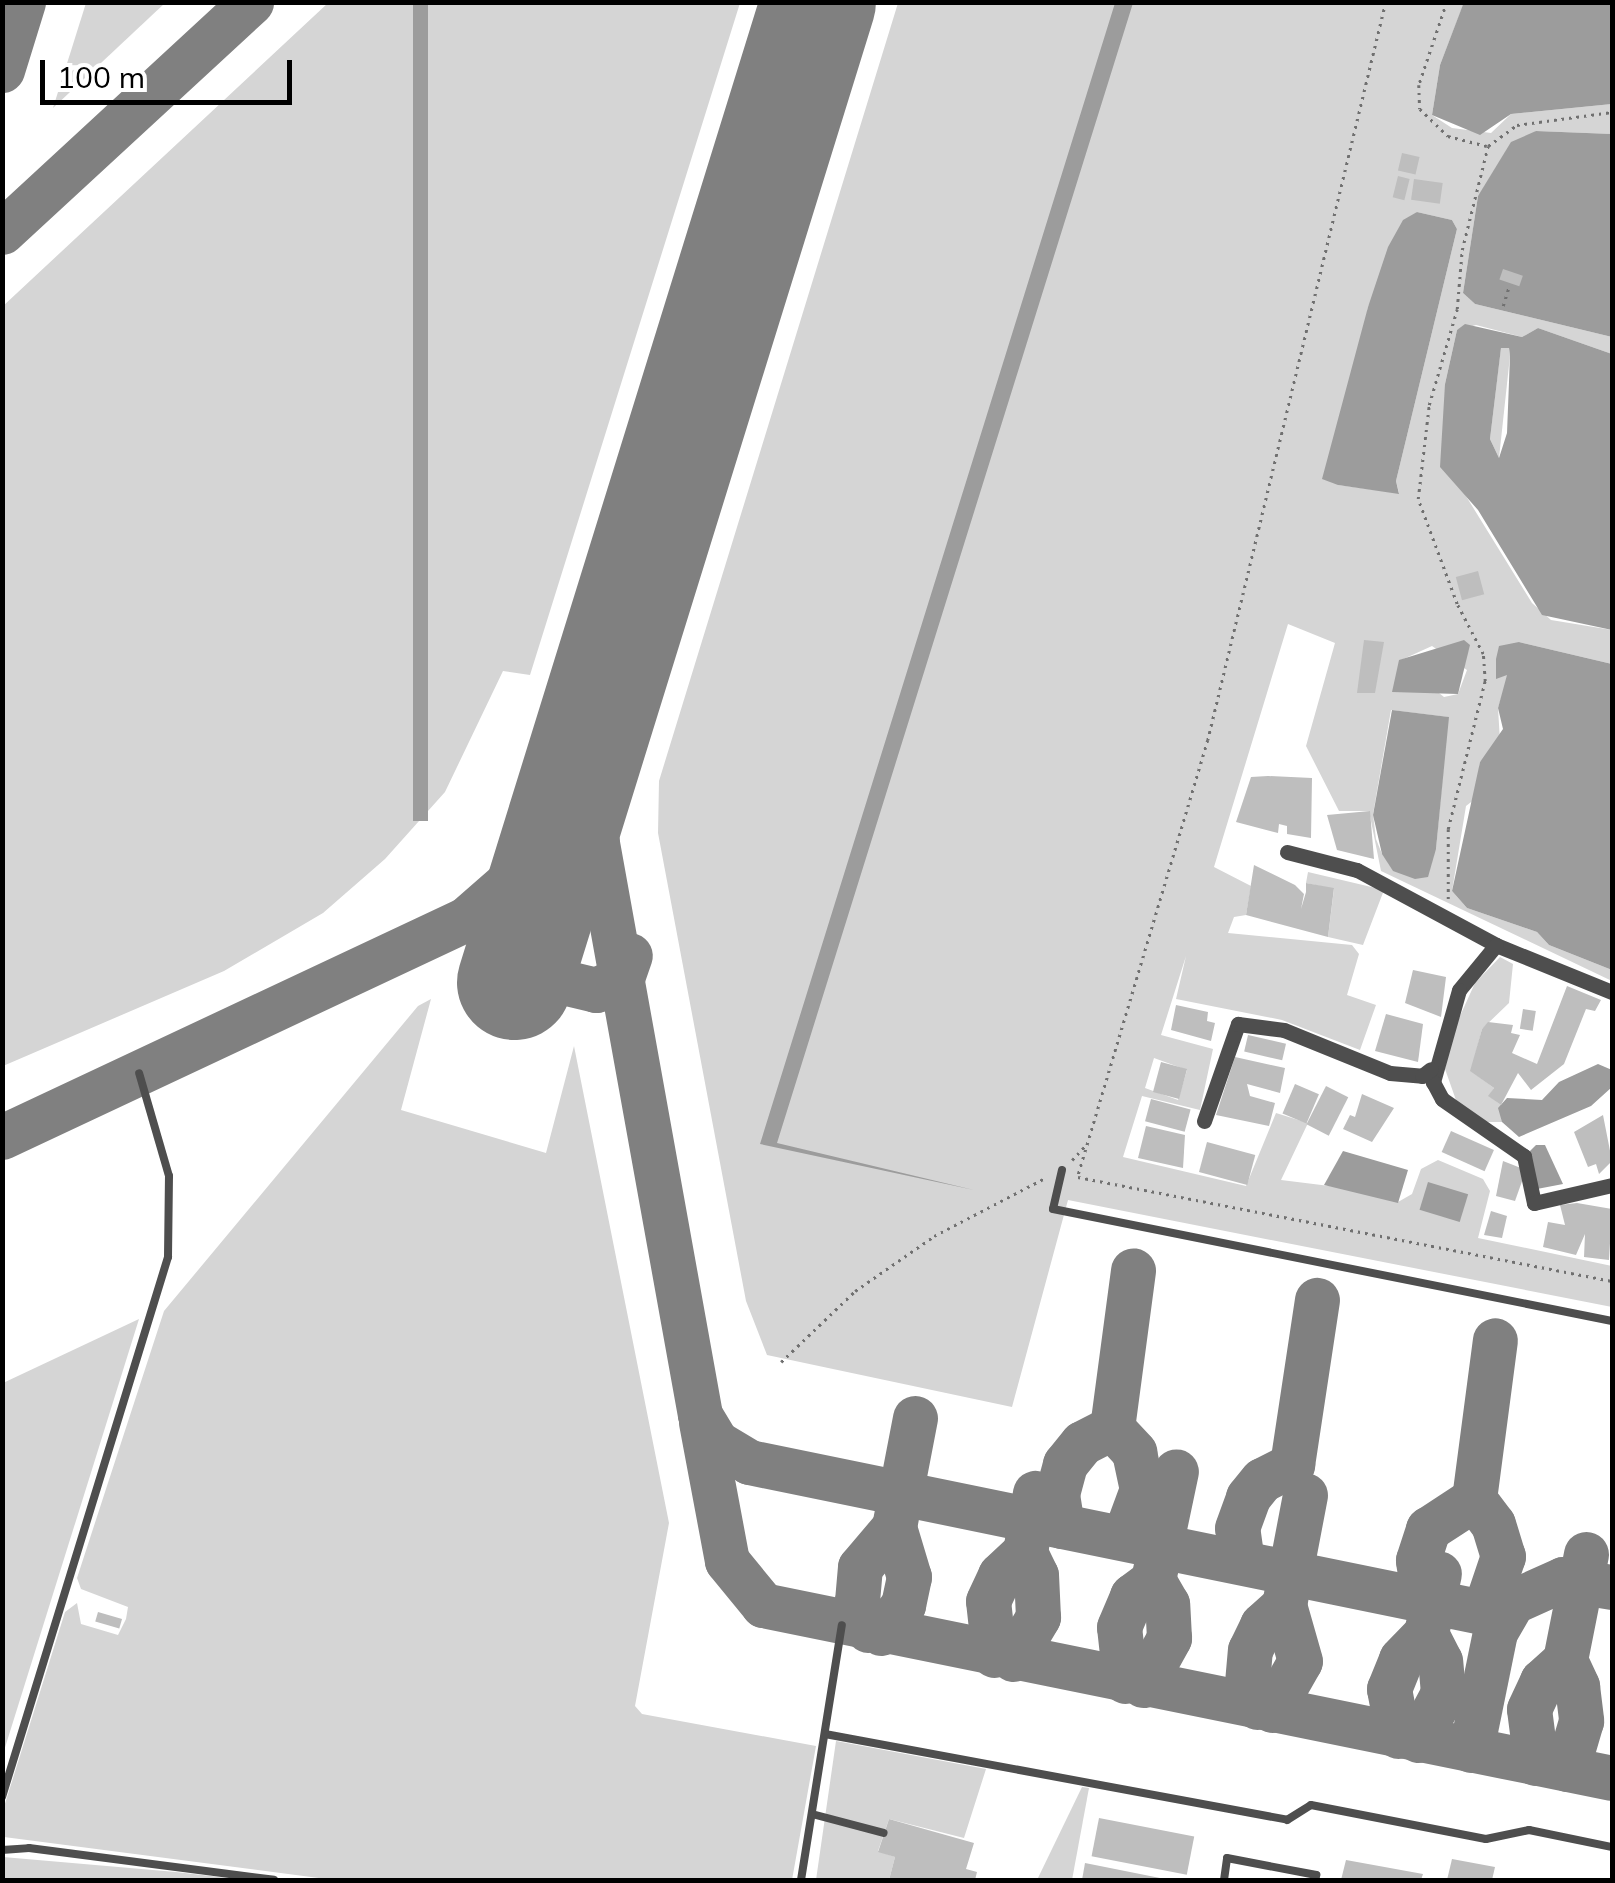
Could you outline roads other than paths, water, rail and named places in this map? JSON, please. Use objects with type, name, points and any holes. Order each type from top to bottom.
[{"type":"street","points":[[1287,852],[1357,870],[1496,945],[1612,992]]},
{"type":"street","points":[[1204,1121],[1238,1024],[1284,1030],[1390,1073],[1422,1076],[1431,1069],[1459,990],[1496,945]]},
{"type":"street","points":[[1431,1069],[1442,1099],[1524,1156],[1534,1203],[1612,1185]]},
{"type":"lane","points":[[2,1798],[168,1257],[170,1176],[139,1073]]},
{"type":"lane","points":[[1062,1170],[1053,1209],[1612,1321]]},
{"type":"lane","points":[[801,1880],[842,1625]]},
{"type":"lane","points":[[824,1734],[1286,1820],[1311,1806],[1486,1839],[1529,1830],[1612,1847]]},
{"type":"lane","points":[[812,1814],[884,1832]]},
{"type":"lane","points":[[2,1850],[29,1848],[274,1880]]},
{"type":"lane","points":[[1224,1880],[1227,1858],[1316,1874],[1315,1880]]}]
